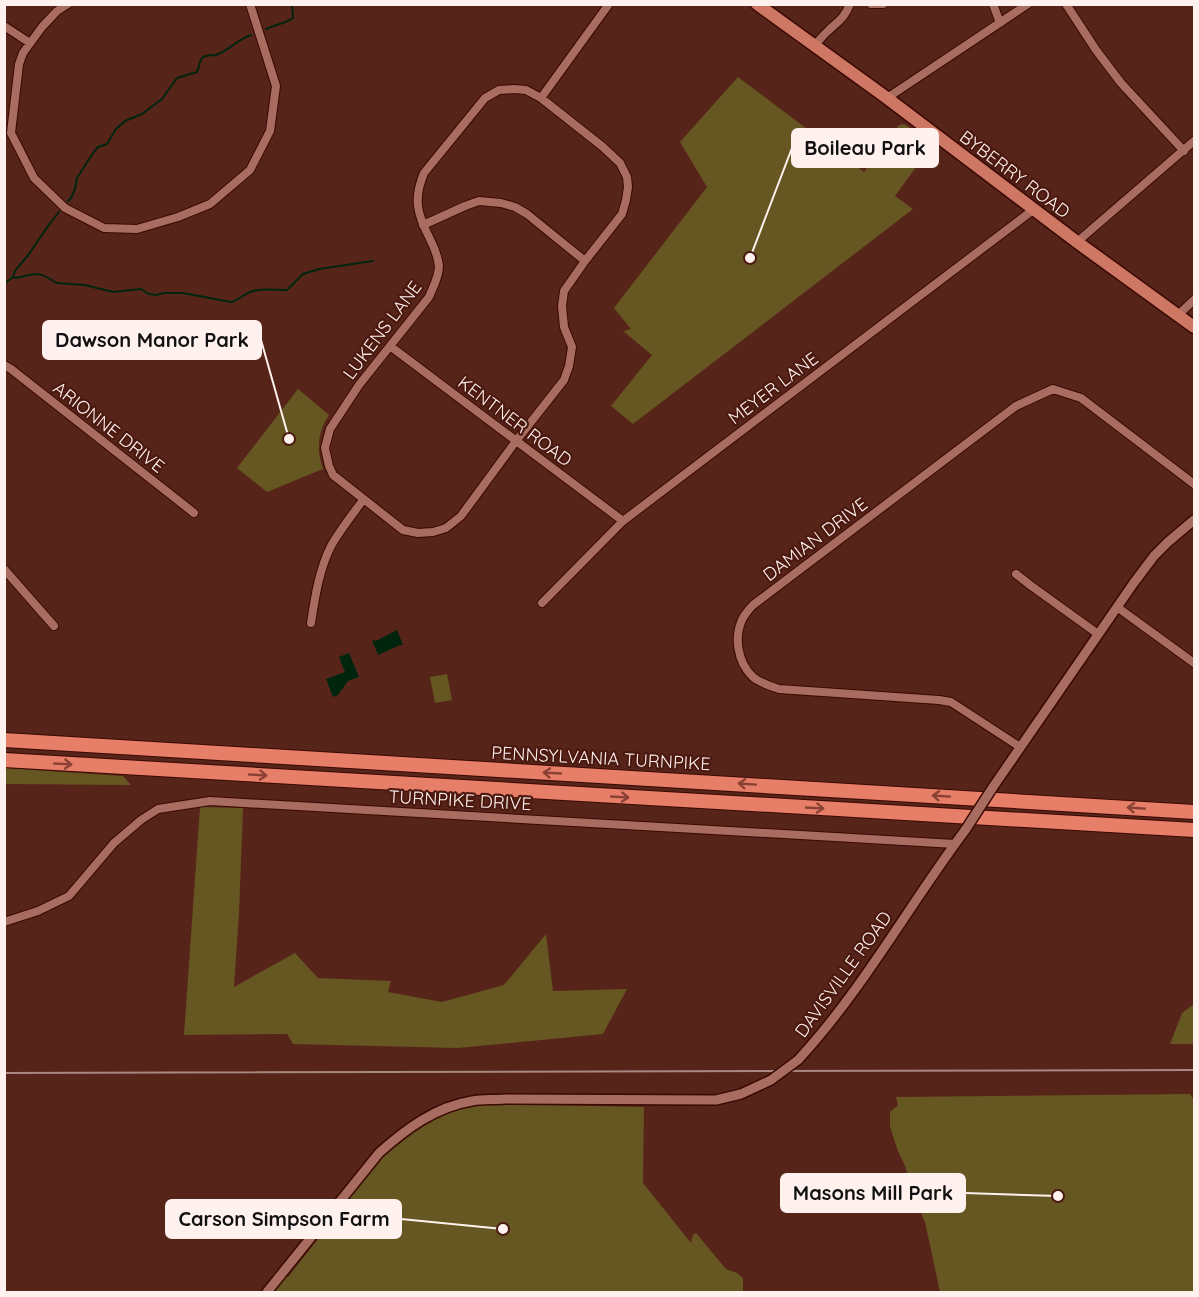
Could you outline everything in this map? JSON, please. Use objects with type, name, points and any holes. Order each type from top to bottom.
[{"type":"highway","name":"PENNSYLVANIA TURNPIKE","points":[[4,740],[1194,812]]},
{"type":"highway","name":"PENNSYLVANIA TURNPIKE","points":[[4,760],[1194,830]]},
{"type":"main road","name":"BYBERRY ROAD","points":[[757,4],[886,98],[1032,210],[1194,327]]},
{"type":"street","points":[[68,4],[57,11],[23,52],[8,134],[34,178],[65,208],[104,228],[137,229],[178,217],[210,204],[250,170],[270,131],[276,86],[250,4]]},
{"type":"street","points":[[311,623],[322,568],[330,548],[363,500],[403,530],[418,533],[446,528],[461,516],[564,380],[572,347],[564,327],[562,306],[564,291],[622,214],[627,194],[627,177],[620,163],[603,147],[542,98],[609,4]]},
{"type":"street","points":[[814,46],[841,20],[850,4]]},
{"type":"street","points":[[871,4],[883,4]]},
{"type":"street","points":[[993,4],[1000,23]]},
{"type":"street","points":[[886,98],[1028,4]]},
{"type":"street","points":[[1066,4],[1121,83],[1184,151]]},
{"type":"street","points":[[4,26],[30,42]]},
{"type":"street","name":"LUKENS LANE","points":[[363,500],[333,475],[325,448],[330,429],[359,386],[429,297],[436,280],[439,267],[437,258],[423,225],[417,196],[424,173],[485,98],[499,90],[514,89],[526,90],[542,98]]},
{"type":"street","points":[[1077,242],[1194,141]]},
{"type":"street","points":[[423,225],[479,201],[501,203],[527,214],[585,261]]},
{"type":"street","name":"MEYER LANE","points":[[542,603],[623,521],[1032,210]]},
{"type":"street","points":[[1178,315],[1194,300]]},
{"type":"street","name":"KENTNER ROAD","points":[[390,346],[623,521]]},
{"type":"street","name":"ARIONNE DRIVE","points":[[4,365],[194,513]]},
{"type":"street","name":"DAMIAN DRIVE","points":[[1020,747],[962,708],[945,701],[778,689],[763,684],[753,677],[742,663],[738,648],[743,617],[753,605],[1016,406],[1053,389],[1081,398],[1194,484]]},
{"type":"street","name":"DAVISVILLE ROAD","points":[[267,1293],[379,1153],[418,1121],[472,1101],[505,1099],[716,1100],[741,1094],[771,1080],[798,1060],[817,1040],[851,995],[1154,556],[1194,520]]},
{"type":"street","points":[[4,569],[54,626]]},
{"type":"street","points":[[1016,574],[1098,634]]},
{"type":"street","points":[[1117,607],[1194,663]]},
{"type":"street","name":"TURNPIKE DRIVE","points":[[4,922],[69,896],[114,843],[158,809],[210,801],[955,844]]},
{"type":"shaded area","points":[[738,77],[864,172],[898,126],[906,125],[932,145],[895,196],[913,209],[633,424],[611,406],[652,355],[623,331],[631,329],[614,308],[707,187],[680,142]]},
{"type":"shaded area","points":[[298,389],[329,415],[322,428],[319,441],[319,455],[323,469],[267,492],[237,468]]},
{"type":"shaded area","points":[[397,630],[403,645],[378,655],[372,640],[376,641]]},
{"type":"shaded area","points":[[349,653],[359,677],[348,681],[338,695],[333,697],[326,679],[345,672],[339,657]]},
{"type":"shaded area","points":[[447,674],[452,700],[435,703],[430,677]]},
{"type":"shaded area","points":[[5,768],[123,776],[131,785],[5,784]]},
{"type":"shaded area","points":[[200,807],[243,808],[234,987],[295,953],[318,978],[391,981],[388,992],[442,1002],[504,985],[546,934],[553,991],[627,989],[603,1034],[458,1048],[293,1044],[287,1034],[184,1035]]},
{"type":"shaded area","points":[[1194,1004],[1194,1044],[1170,1044],[1182,1013]]},
{"type":"shaded area","points":[[1190,1094],[1194,1100],[1194,1292],[940,1292],[925,1222],[890,1127],[890,1112],[898,1105],[896,1097]]},
{"type":"shaded area","points":[[470,1105],[644,1107],[643,1183],[691,1243],[696,1233],[726,1269],[743,1278],[743,1292],[273,1292],[288,1277],[396,1142],[415,1127],[451,1111]]},
{"type":"waterway","points":[[266,29],[293,18],[292,4]]},
{"type":"waterway","points":[[68,201],[75,189],[77,178],[93,153],[98,147],[107,144],[116,129],[162,99],[177,78],[197,72],[202,58],[216,55],[251,35]]},
{"type":"waterway","points":[[4,284],[13,277],[15,271],[59,212]]},
{"type":"waterway","points":[[13,277],[43,275],[57,283],[85,285],[113,292],[141,289],[149,294],[183,293],[231,302],[257,290],[287,290],[303,274],[319,269],[373,261]]},
{"type":"railway","points":[[4,1073],[1194,1070]]},
{"type":"place","name":"Boileau Park","points":[[750,258]]},
{"type":"place","name":"Dawson Manor Park","points":[[289,439]]},
{"type":"place","name":"Masons Mill Park","points":[[1058,1196]]},
{"type":"place","name":"Carson Simpson Farm","points":[[503,1229]]}]
